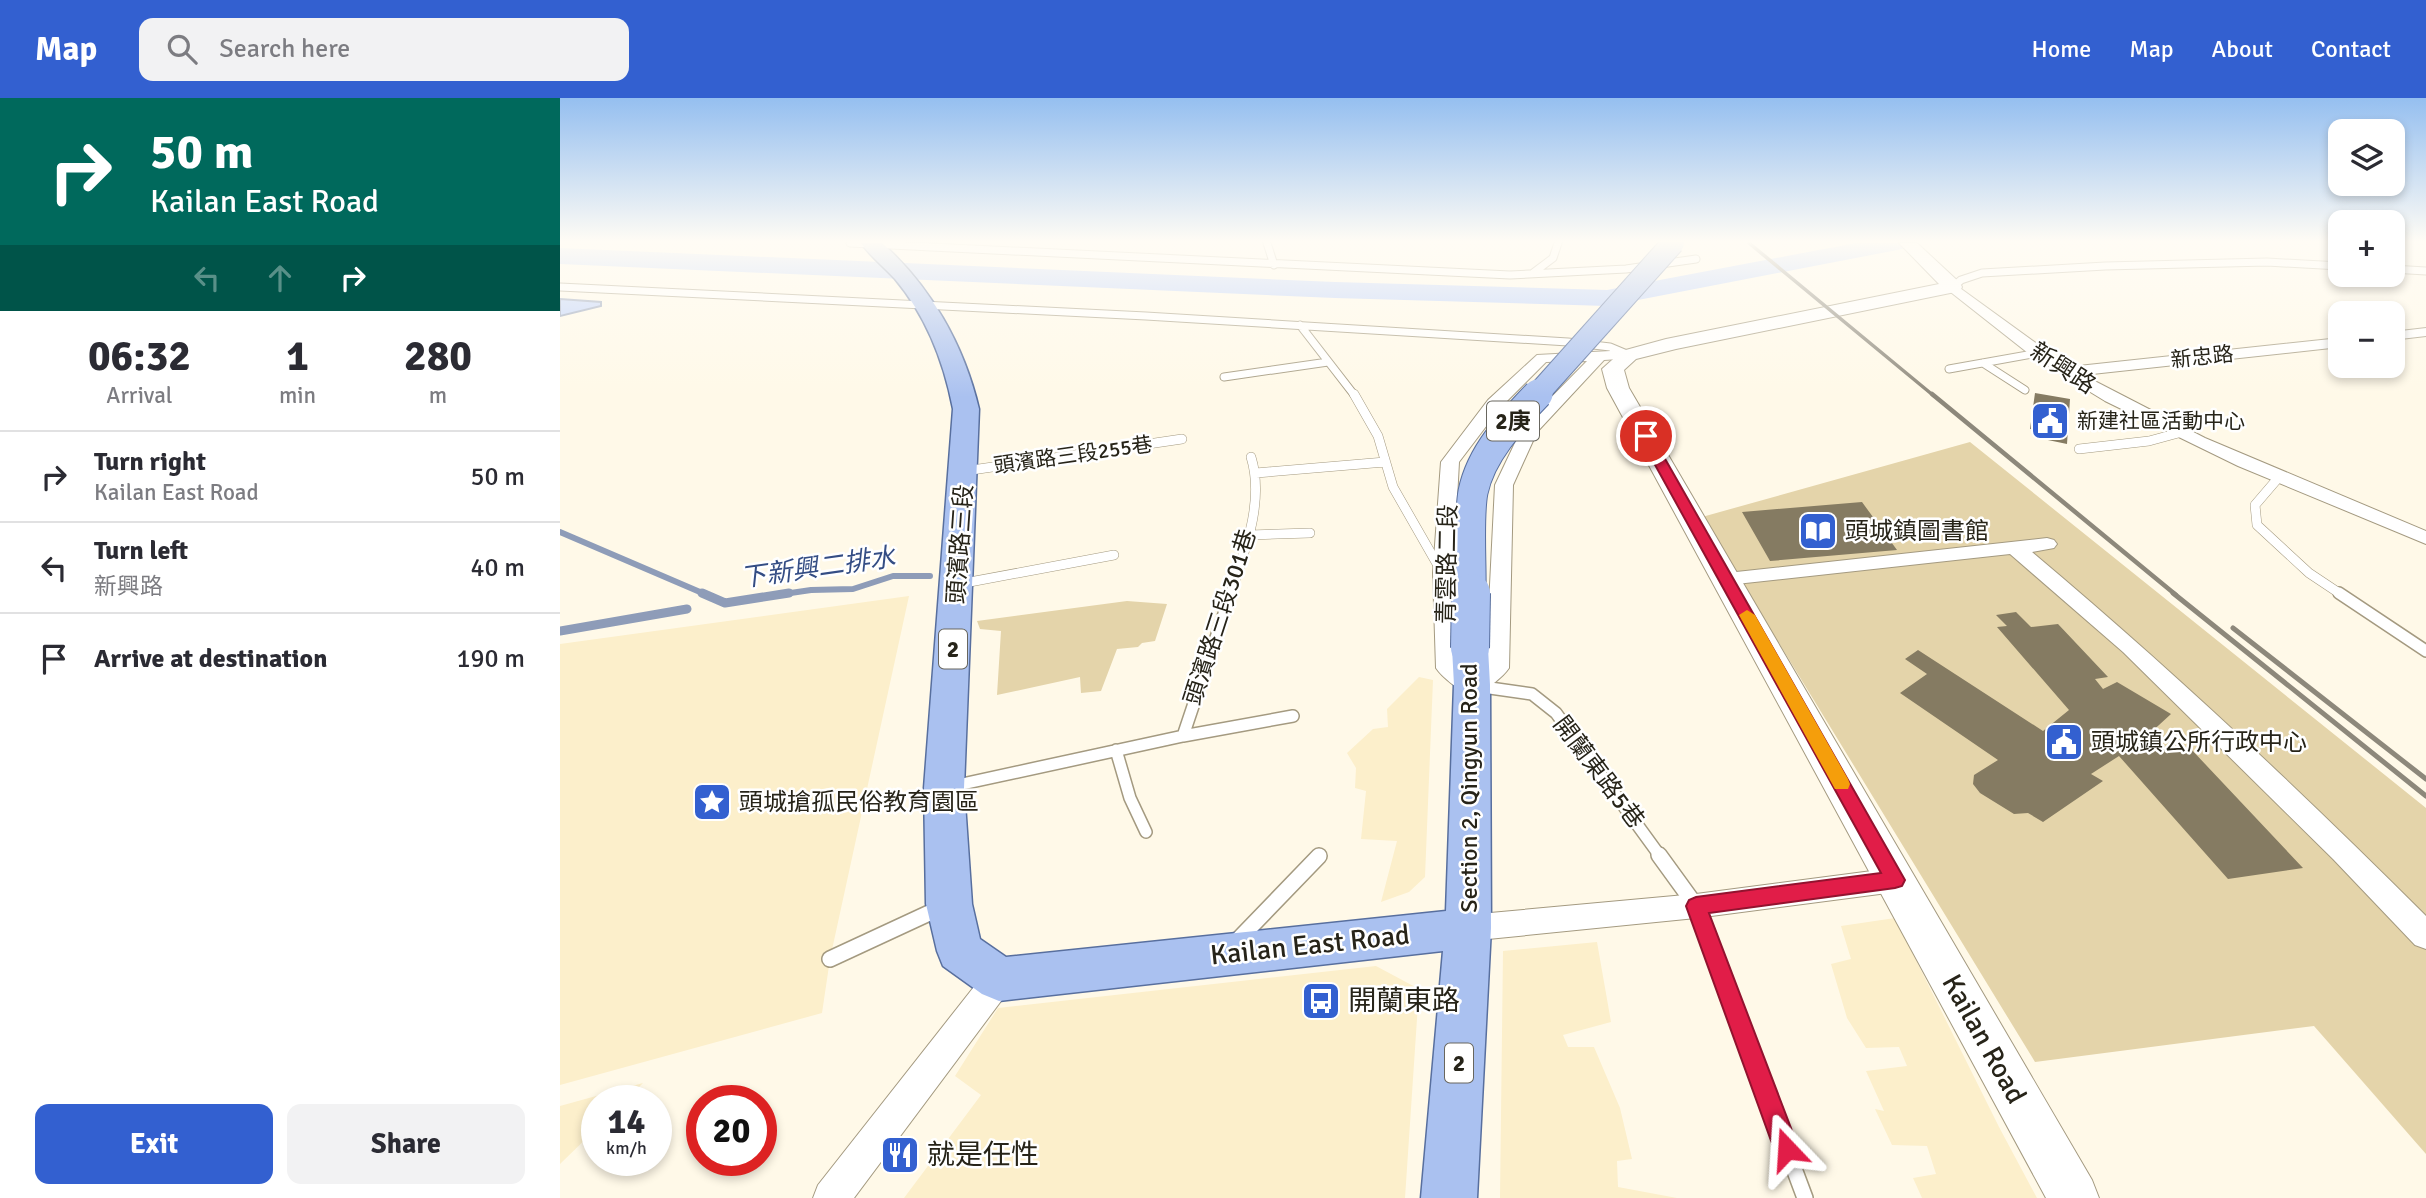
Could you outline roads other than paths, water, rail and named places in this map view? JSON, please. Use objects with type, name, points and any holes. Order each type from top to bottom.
[{"type":"main road","name":"2","points":[[916,294],[926,305]]},
{"type":"main road","name":"2庚","points":[[1471,667],[1473,493],[1482,466],[1506,428],[1572,359],[1628,294]]},
{"type":"main road","name":"頭濱路三段","points":[[926,305],[948,351],[964,395],[966,409],[965,471],[957,541],[944,788],[949,904],[960,951],[999,979]]},
{"type":"main road","name":"Section 2, Qingyun Road","points":[[1468,928],[1471,667]]},
{"type":"main road","name":"2","points":[[1449,1198],[1468,928]]},
{"type":"main road","name":"Kailan East Road","points":[[999,979],[1468,928]]},
{"type":"street","points":[[1885,294],[1629,355],[1613,369],[1618,388],[1895,880]]},
{"type":"street","name":"新興路","points":[[1965,294],[2065,372],[2182,432],[2279,477],[2426,538]]},
{"type":"street","points":[[2405,335],[2424,334]]},
{"type":"street","name":"新忠路","points":[[2065,372],[2328,343]]},
{"type":"street","name":"青雲路二段","points":[[1471,667],[1448,667],[1443,573],[1450,462],[1494,404],[1542,358],[1629,355]]},
{"type":"street","points":[[1471,667],[1497,668],[1504,485],[1529,430],[1600,356]]},
{"type":"street","points":[[1727,579],[2047,544]]},
{"type":"street","points":[[2015,548],[2131,647],[2343,851],[2426,936]]},
{"type":"street","name":"Kailan East Road","points":[[1468,928],[1696,906],[1895,880]]},
{"type":"street","name":"Kailan Road","points":[[1895,880],[2074,1198]]},
{"type":"street","points":[[831,1198],[999,979]]},
{"type":"lane","points":[[709,294],[1300,325],[1568,342],[1610,346],[1629,355]]},
{"type":"lane","points":[[1300,325],[1348,384],[1378,436],[1385,462],[1404,508],[1443,573]]},
{"type":"lane","points":[[1949,369],[2038,353]]},
{"type":"lane","points":[[1224,377],[1328,362]]},
{"type":"lane","points":[[1983,363],[2025,390]]},
{"type":"lane","points":[[2078,449],[2149,441],[2182,432]]},
{"type":"lane","name":"頭濱路三段255巷","points":[[965,471],[1181,439]]},
{"type":"lane","name":"頭濱路三段301巷","points":[[1183,736],[1250,535],[1256,473],[1251,457]]},
{"type":"lane","points":[[1256,473],[1385,462]]},
{"type":"lane","points":[[2279,477],[2255,505],[2258,525],[2309,573],[2426,651]]},
{"type":"lane","points":[[1250,535],[1310,533]]},
{"type":"lane","points":[[956,584],[1114,555]]},
{"type":"lane","name":"開蘭東路5巷","points":[[1471,667],[1532,694],[1556,713],[1696,906],[1805,1198]]},
{"type":"lane","name":"頭濱路三段301巷","points":[[944,788],[1183,736],[1293,716]]},
{"type":"lane","points":[[1116,750],[1130,798],[1146,832]]},
{"type":"lane","points":[[1226,953],[1319,856]]},
{"type":"lane","points":[[830,959],[949,904]]},
{"type":"water","points":[[560,299],[601,302],[601,306],[560,316]]},
{"type":"waterway","points":[[1482,294],[1607,298],[1626,294]]},
{"type":"waterway","name":"下新興二排水","points":[[560,532],[707,595]]},
{"type":"waterway","name":"下新興二排水","points":[[777,595],[811,590],[853,589],[893,576],[930,576]]},
{"type":"waterway","name":"下新興二排水","points":[[702,593],[725,603],[789,593]]},
{"type":"waterway","points":[[560,631],[687,609]]},
{"type":"railway","points":[[1811,294],[1934,396]]},
{"type":"railway","points":[[1932,394],[2176,595]]},
{"type":"railway","points":[[2173,593],[2426,796]]},
{"type":"railway","points":[[2233,628],[2426,779]]},
{"type":"place","name":"新建社區活動中心","points":[[2050,421]]},
{"type":"place","name":"頭城鎮圖書館","points":[[1818,531]]},
{"type":"place","name":"頭城鎮公所行政中心","points":[[2064,742]]},
{"type":"place","name":"頭城搶孤民俗教育園區","points":[[712,802]]},
{"type":"place","name":"開蘭東路","points":[[1321,1001]]},
{"type":"place","name":"就是任性","points":[[900,1155]]}]
